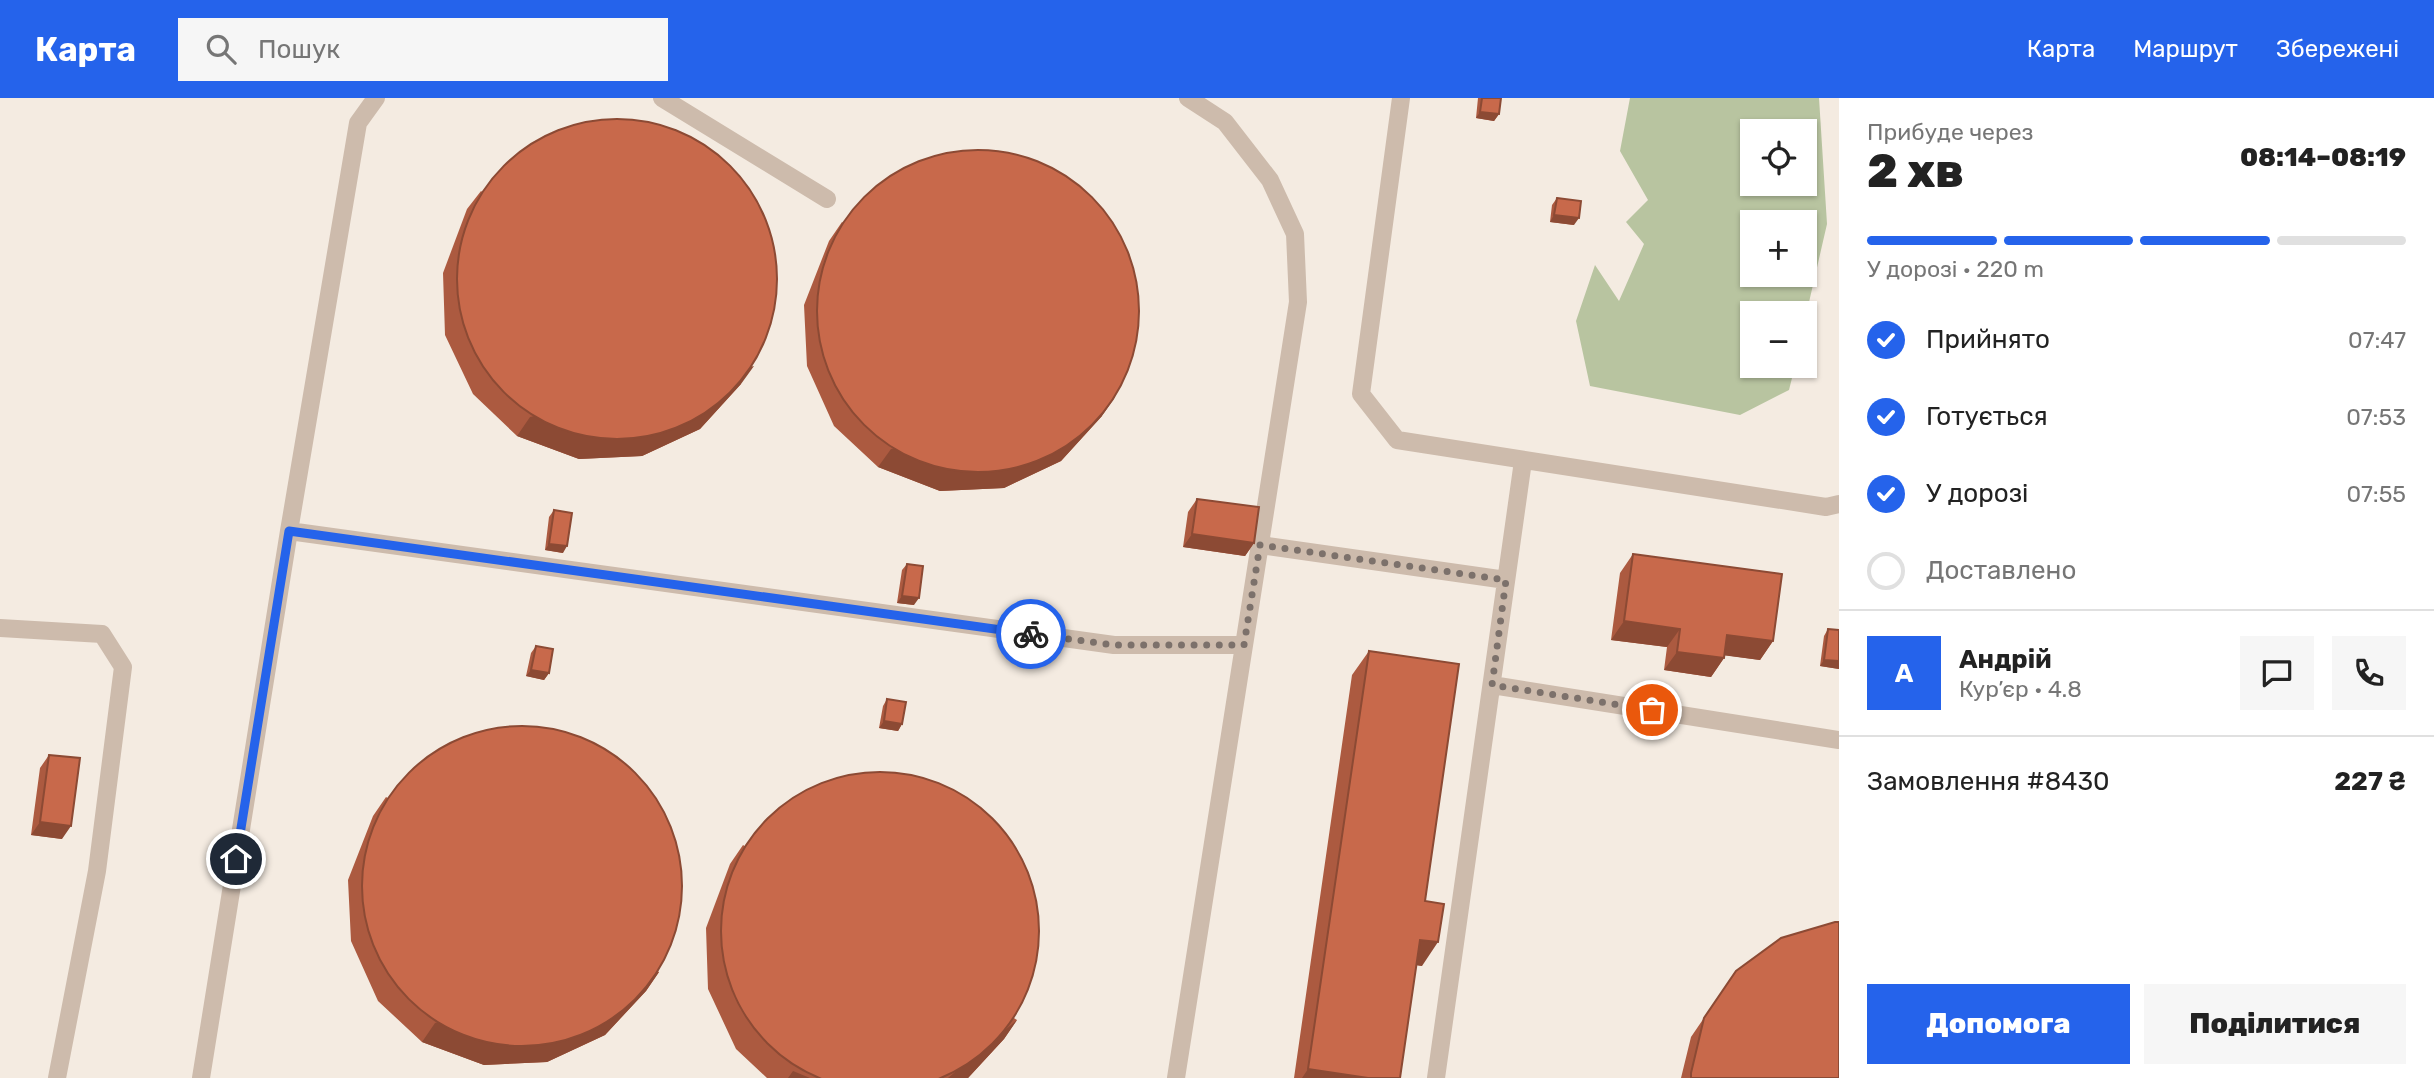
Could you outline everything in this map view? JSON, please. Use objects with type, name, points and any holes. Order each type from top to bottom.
[{"type":"lane","points":[[201,1078],[358,122],[376,98]]},
{"type":"lane","points":[[662,98],[827,199]]},
{"type":"lane","points":[[1176,1078],[1298,302],[1295,234],[1270,180],[1225,122],[1188,98]]},
{"type":"lane","points":[[1401,98],[1361,394],[1397,440],[1826,507],[1839,504]]},
{"type":"lane","points":[[1436,1078],[1523,461]]},
{"type":"lane","points":[[289,531],[1114,645],[1244,645]]},
{"type":"lane","points":[[1260,545],[1506,580]]},
{"type":"lane","points":[[0,628],[102,634],[123,667],[97,872],[57,1078]]},
{"type":"lane","points":[[1492,685],[1839,740]]},
{"type":"green space","points":[[1630,98],[1819,98],[1827,224],[1817,267],[1817,210],[1740,210],[1740,287],[1813,287],[1809,301],[1740,301],[1740,378],[1792,378],[1789,390],[1740,415],[1590,386],[1576,321],[1595,265],[1619,301],[1644,244],[1626,222],[1648,200],[1620,151]]},
{"type":"building","points":[[1482,98],[1501,98],[1499,114],[1480,112]]},
{"type":"building","points":[[601,119],[633,119],[664,125],[693,137],[719,155],[741,177],[759,203],[771,232],[777,279],[771,326],[759,355],[741,381],[719,403],[693,421],[664,433],[633,439],[601,439],[570,433],[541,421],[515,403],[493,381],[475,355],[463,326],[457,295],[457,263],[463,232],[475,203],[493,177],[515,155],[541,137],[570,125]]},
{"type":"building","points":[[978,150],[1025,157],[1054,169],[1092,197],[1120,235],[1132,264],[1139,311],[1132,358],[1120,387],[1092,425],[1054,453],[1025,465],[978,472],[931,465],[902,453],[864,425],[836,387],[824,358],[817,311],[824,264],[836,235],[864,197],[902,169],[931,157]]},
{"type":"building","points":[[1557,198],[1581,201],[1579,218],[1554,215]]},
{"type":"building","points":[[1197,499],[1259,507],[1254,543],[1192,534]]},
{"type":"building","points":[[554,510],[572,513],[567,546],[549,544]]},
{"type":"building","points":[[1633,554],[1782,574],[1773,641],[1727,635],[1724,658],[1677,652],[1680,629],[1624,621]]},
{"type":"building","points":[[907,564],[923,566],[919,598],[902,596]]},
{"type":"building","points":[[1828,629],[1839,630],[1839,661],[1824,660]]},
{"type":"building","points":[[536,646],[553,649],[549,673],[531,670]]},
{"type":"building","points":[[1369,651],[1459,664],[1425,901],[1444,904],[1438,942],[1420,940],[1400,1078],[1368,1078],[1308,1069]]},
{"type":"building","points":[[887,699],[906,702],[902,724],[884,721]]},
{"type":"building","points":[[506,726],[538,726],[569,732],[598,744],[624,762],[646,784],[664,810],[676,839],[682,886],[676,933],[664,962],[646,988],[624,1010],[598,1028],[569,1040],[538,1046],[506,1046],[475,1040],[446,1028],[420,1010],[398,988],[380,962],[368,933],[362,902],[362,870],[368,839],[380,810],[398,784],[420,762],[446,744],[475,732]]},
{"type":"building","points":[[49,755],[80,758],[71,826],[40,822]]},
{"type":"building","points":[[864,773],[896,773],[926,779],[955,791],[981,808],[1003,830],[1020,856],[1032,885],[1038,915],[1036,962],[1020,1006],[1003,1032],[981,1054],[938,1079],[822,1079],[805,1071],[779,1054],[748,1019],[733,992],[722,947],[722,915],[728,885],[740,856],[757,830],[779,808],[805,791],[834,779]]},
{"type":"building","points":[[1839,922],[1839,1078],[1691,1078],[1704,1018],[1736,971],[1781,938]]},
{"type":"way so far","points":[[1031,634],[1114,645],[1244,645],[1260,545],[1506,580],[1492,685],[1652,710]]},
{"type":"route","points":[[236,859],[289,531],[1031,634]]}]
